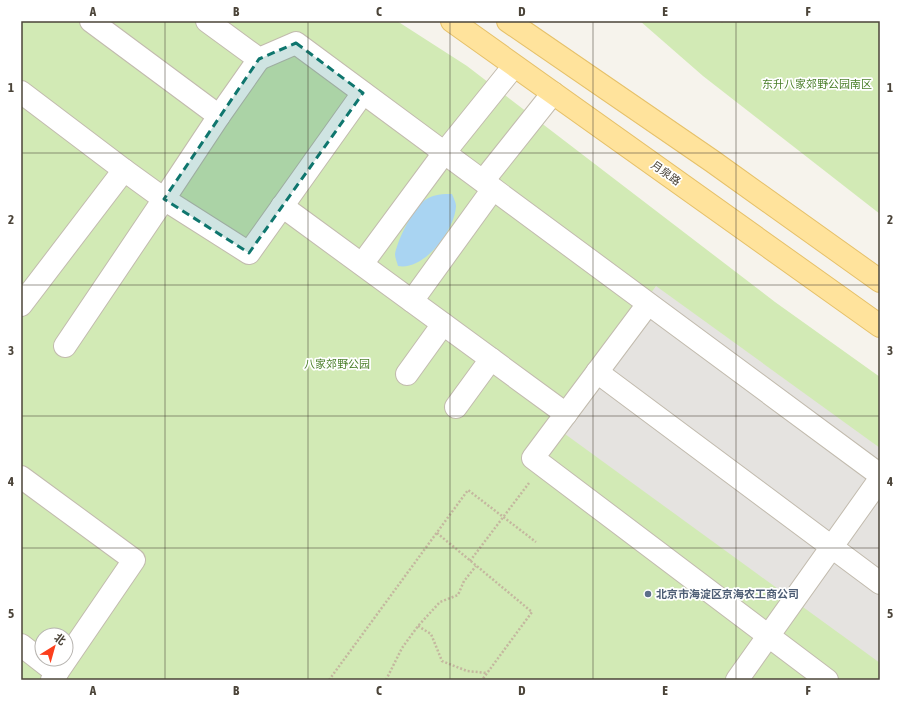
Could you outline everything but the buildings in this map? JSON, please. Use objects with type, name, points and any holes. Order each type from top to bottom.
[{"type":"main road","name":"月泉路","points":[[452,21],[880,326]]},
{"type":"main road","points":[[508,21],[705,157],[880,281]]},
{"type":"street","points":[[91,21],[219,116]]},
{"type":"street","points":[[207,21],[259,59]]},
{"type":"street","points":[[65,346],[219,116],[259,59],[296,43],[880,475]]},
{"type":"street","points":[[362,264],[444,153],[514,66]]},
{"type":"street","points":[[21,92],[124,170],[249,253],[363,93]]},
{"type":"street","points":[[412,301],[488,185],[553,93]]},
{"type":"street","points":[[21,305],[124,170]]},
{"type":"street","points":[[282,206],[566,414]]},
{"type":"street","points":[[648,304],[533,458],[827,680]]},
{"type":"street","points":[[407,374],[443,324]]},
{"type":"street","points":[[456,407],[492,359]]},
{"type":"street","points":[[597,372],[880,583]]},
{"type":"street","points":[[21,477],[134,560],[55,677],[21,645]]},
{"type":"street","points":[[737,680],[770,636],[880,479]]},
{"type":"path","points":[[470,561],[543,466]]},
{"type":"path","points":[[329,680],[468,490],[536,542]]},
{"type":"path","points":[[437,532],[532,612],[482,680]]},
{"type":"path","points":[[386,680],[402,648],[418,626],[440,602],[458,595],[464,581],[476,566]]},
{"type":"path","points":[[418,626],[431,634],[442,661],[467,671],[487,673]]},
{"type":"highlighted area","points":[[296,43],[363,93],[249,253],[164,199],[259,59]]},
{"type":"green space","name":"八家郊野公园","points":[[21,21],[397,21],[467,66],[775,302],[880,377],[880,680],[21,680]]},
{"type":"green space","name":"东升八家郊野公园南区","points":[[640,21],[880,21],[880,214],[703,76]]},
{"type":"shaded area","points":[[656,286],[880,448],[880,663],[554,426]]},
{"type":"water","points":[[452,194],[456,206],[454,216],[444,237],[428,256],[408,266],[398,266],[395,256],[397,248],[407,224],[420,204],[435,195]]},
{"type":"place","name":"北京市海淀区京海农工商公司","points":[[648,594]]}]
